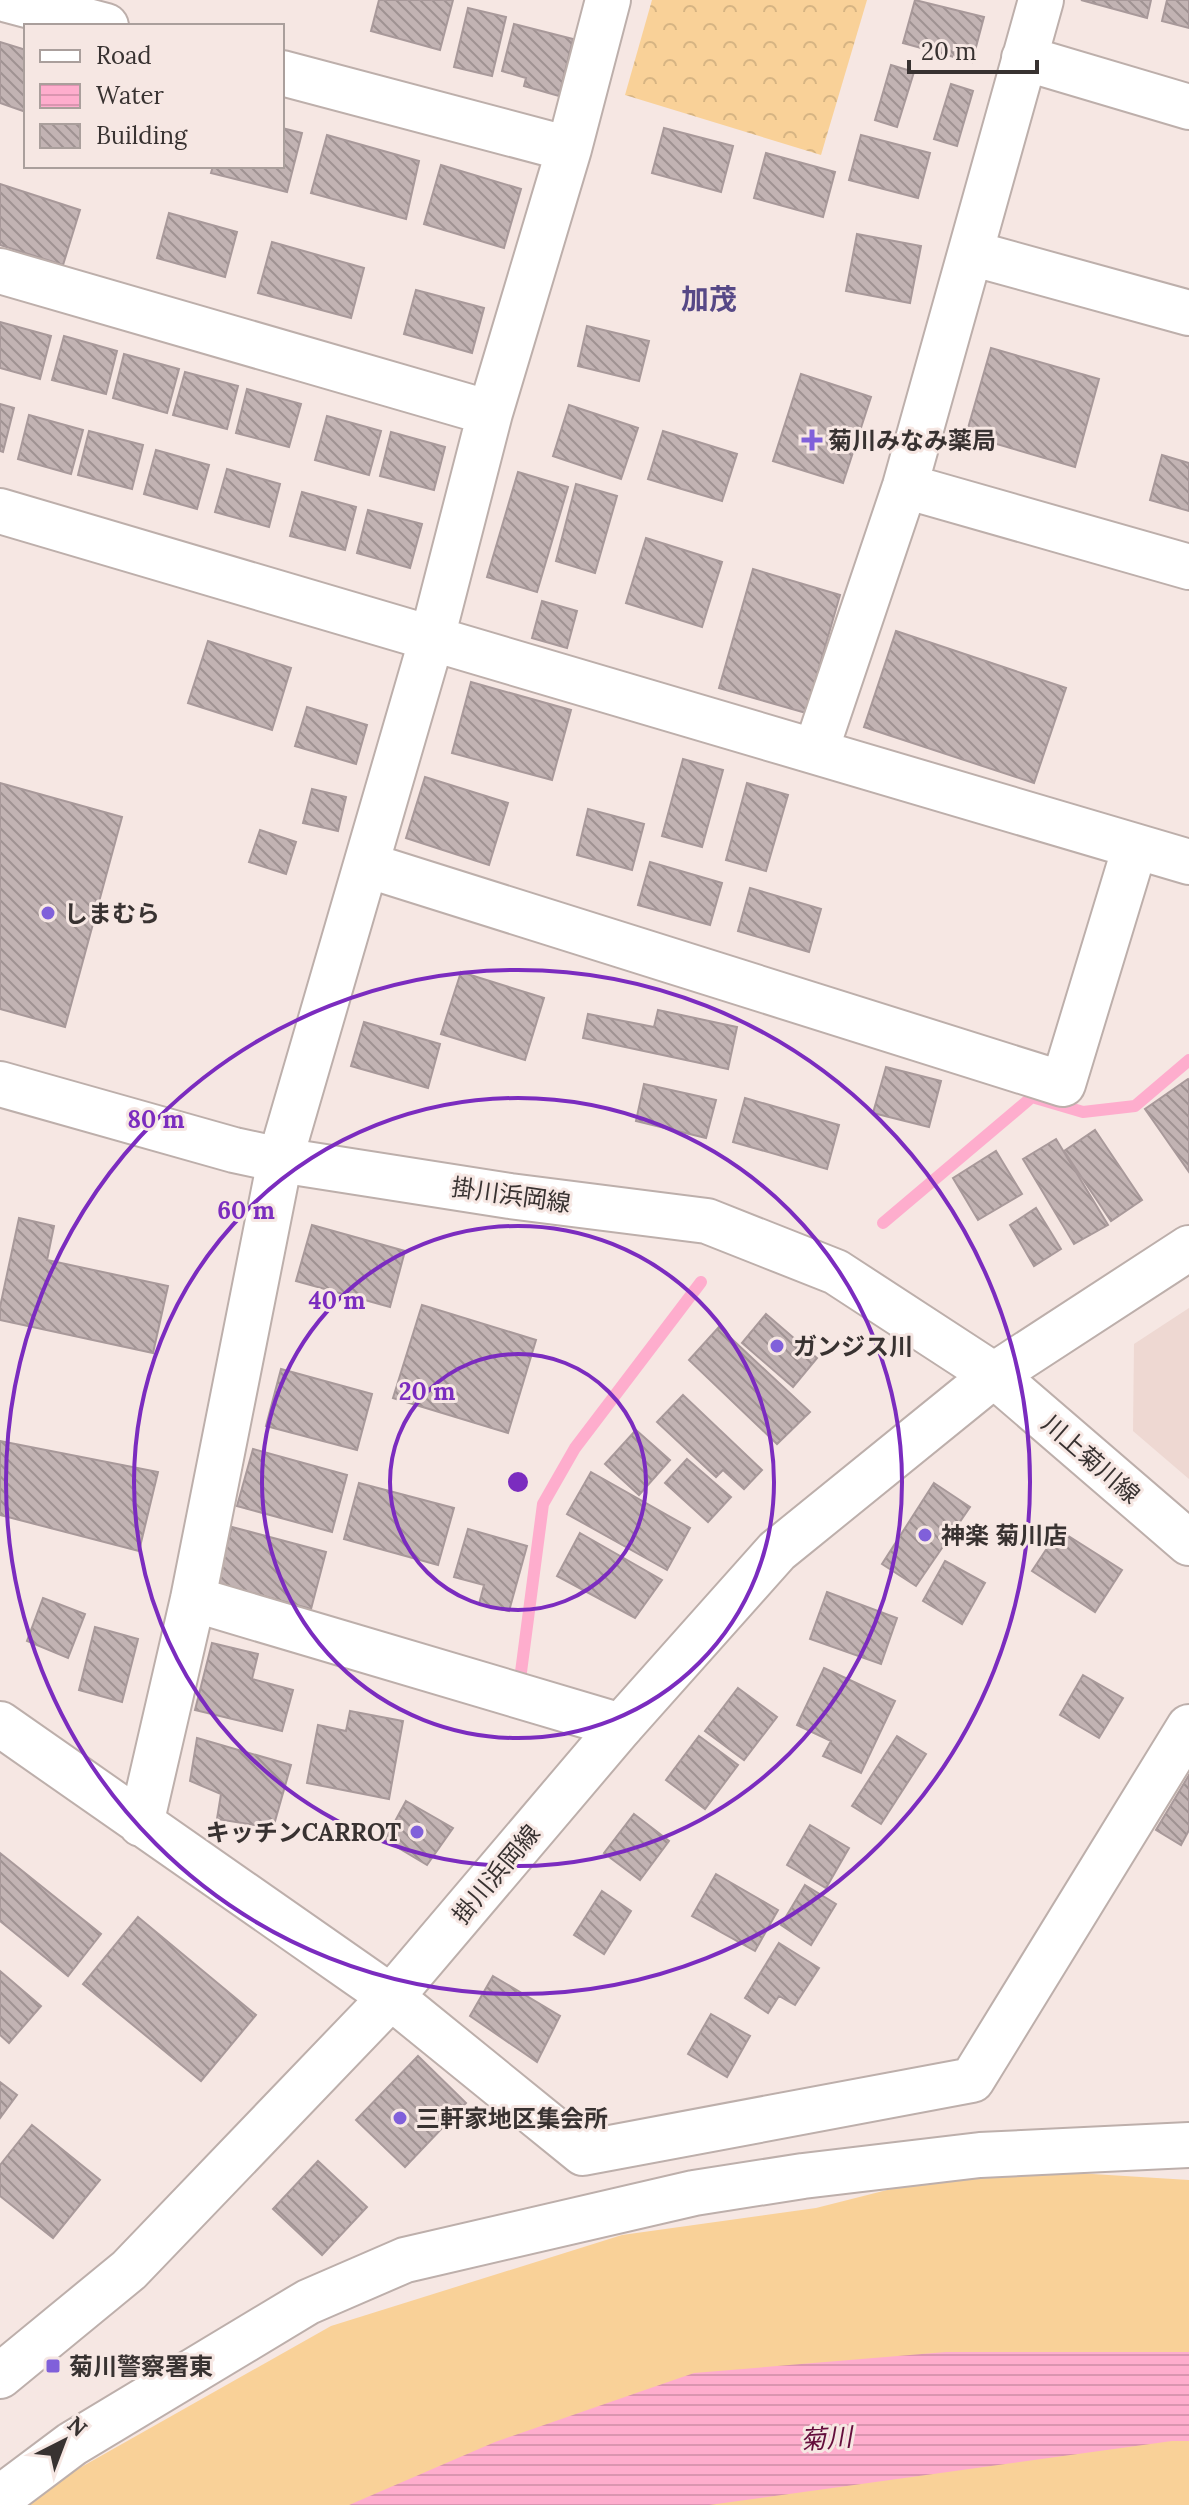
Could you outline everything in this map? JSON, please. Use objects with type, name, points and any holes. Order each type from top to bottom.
[{"type":"street","points":[[8,0],[98,24]]},
{"type":"street","points":[[141,1824],[193,1599],[280,1160],[432,638],[490,413],[569,149],[608,0]]},
{"type":"street","points":[[816,750],[905,486],[1041,0]]},
{"type":"street","points":[[1024,58],[1189,107]]},
{"type":"street","points":[[284,74],[569,149]]},
{"type":"street","points":[[971,253],[1189,313]]},
{"type":"street","points":[[0,271],[490,413]]},
{"type":"street","points":[[905,486],[1189,567]]},
{"type":"street","points":[[0,511],[1189,862]]},
{"type":"street","points":[[367,865],[1063,1084],[1135,847]]},
{"type":"street","name":"掛川浜岡線","points":[[0,1084],[280,1160],[510,1196],[707,1221],[836,1272],[994,1375]]},
{"type":"street","name":"掛川浜岡線","points":[[0,2376],[129,2270],[391,1997],[621,1726],[777,1551],[994,1375],[1189,1248]]},
{"type":"street","name":"川上菊川線","points":[[994,1375],[1189,1543]]},
{"type":"street","points":[[193,1599],[621,1726]]},
{"type":"street","points":[[4,1733],[391,1997],[583,2153],[972,2080],[1189,1727]]},
{"type":"street","points":[[0,2498],[72,2444],[308,2302],[405,2260],[694,2193],[803,2176],[980,2155],[1189,2145]]},
{"type":"shaded area","points":[[1189,1308],[1189,1479],[1133,1431],[1134,1344]]},
{"type":"green space","points":[[652,0],[867,0],[821,155],[625,95]]},
{"type":"green space","points":[[978,2167],[1189,2180],[1189,2505],[26,2505],[53,2483],[331,2326],[622,2235],[816,2208]]},
{"type":"water","name":"菊川","points":[[946,2352],[1189,2352],[1189,2441],[709,2505],[349,2505],[495,2442],[694,2373]]},
{"type":"building","points":[[379,0],[453,0],[440,50],[371,31]]},
{"type":"building","points":[[915,0],[984,17],[972,62],[903,43]]},
{"type":"building","points":[[1081,0],[1151,0],[1147,18]]},
{"type":"building","points":[[1167,0],[1189,0],[1189,28],[1162,21]]},
{"type":"building","points":[[468,8],[506,17],[492,76],[454,67]]},
{"type":"building","points":[[514,24],[573,39],[559,96],[524,86],[526,78],[502,71]]},
{"type":"building","points":[[0,42],[24,49],[24,111],[0,103]]},
{"type":"building","points":[[891,65],[914,72],[897,127],[875,120]]},
{"type":"building","points":[[951,84],[973,91],[957,146],[934,139]]},
{"type":"building","points":[[284,128],[302,133],[287,192],[211,173],[212,168],[284,168]]},
{"type":"building","points":[[664,128],[733,146],[721,192],[652,173]]},
{"type":"building","points":[[327,135],[419,161],[406,219],[311,193]]},
{"type":"building","points":[[861,135],[930,153],[918,198],[849,180]]},
{"type":"building","points":[[766,153],[835,172],[823,217],[754,198]]},
{"type":"building","points":[[441,165],[521,189],[504,248],[424,224]]},
{"type":"building","points":[[0,184],[80,210],[63,265],[0,245]]},
{"type":"building","points":[[169,213],[237,232],[225,277],[157,258]]},
{"type":"building","points":[[857,234],[921,246],[910,303],[846,291]]},
{"type":"building","points":[[272,242],[364,268],[351,318],[258,293]]},
{"type":"building","points":[[416,290],[484,308],[472,353],[404,334]]},
{"type":"building","points":[[0,322],[51,336],[40,379],[0,368]]},
{"type":"building","points":[[587,326],[649,341],[639,381],[578,366]]},
{"type":"building","points":[[64,336],[117,351],[106,394],[52,380]]},
{"type":"building","points":[[991,348],[1099,379],[1075,467],[966,435]]},
{"type":"building","points":[[124,354],[179,369],[167,413],[113,398]]},
{"type":"building","points":[[185,372],[238,386],[227,429],[173,415]]},
{"type":"building","points":[[801,374],[871,397],[843,483],[773,461]]},
{"type":"building","points":[[247,389],[301,404],[289,447],[236,433]]},
{"type":"building","points":[[0,404],[14,408],[3,452],[0,451]]},
{"type":"building","points":[[569,405],[638,428],[621,479],[553,456]]},
{"type":"building","points":[[29,415],[83,430],[71,474],[18,459]]},
{"type":"building","points":[[327,416],[381,431],[369,475],[315,460]]},
{"type":"building","points":[[89,431],[143,445],[132,489],[78,475]]},
{"type":"building","points":[[663,431],[737,454],[722,501],[648,479]]},
{"type":"building","points":[[391,432],[445,447],[434,490],[380,476]]},
{"type":"building","points":[[156,450],[209,465],[197,509],[144,494]]},
{"type":"building","points":[[1162,455],[1189,463],[1189,511],[1150,500]]},
{"type":"building","points":[[227,469],[280,484],[269,527],[215,512]]},
{"type":"building","points":[[518,472],[568,487],[537,592],[487,577]]},
{"type":"building","points":[[576,484],[617,496],[595,573],[556,561]]},
{"type":"building","points":[[302,492],[356,507],[345,550],[290,536]]},
{"type":"building","points":[[368,510],[422,524],[410,568],[357,553]]},
{"type":"building","points":[[646,538],[722,562],[702,627],[626,603]]},
{"type":"building","points":[[753,569],[840,595],[806,713],[719,688]]},
{"type":"building","points":[[542,601],[577,611],[567,648],[532,638]]},
{"type":"building","points":[[896,631],[1066,688],[1034,783],[864,727]]},
{"type":"building","points":[[208,641],[291,668],[272,730],[188,703]]},
{"type":"building","points":[[471,682],[571,710],[552,780],[452,753]]},
{"type":"building","points":[[307,707],[367,725],[356,764],[295,746]]},
{"type":"building","points":[[683,759],[723,770],[702,847],[662,836]]},
{"type":"building","points":[[425,777],[508,803],[489,865],[406,838]]},
{"type":"building","name":"しまむら","points":[[0,783],[122,817],[65,1027],[0,1009]]},
{"type":"building","points":[[747,783],[788,795],[766,871],[726,860]]},
{"type":"building","points":[[312,789],[346,797],[338,831],[303,823]]},
{"type":"building","points":[[588,809],[644,824],[632,870],[577,855]]},
{"type":"building","points":[[260,830],[296,842],[286,874],[249,862]]},
{"type":"building","points":[[650,862],[722,883],[710,925],[638,905]]},
{"type":"building","points":[[750,888],[821,909],[809,952],[738,931]]},
{"type":"building","points":[[461,972],[544,998],[525,1060],[441,1034]]},
{"type":"building","points":[[658,1010],[737,1027],[728,1069],[583,1038],[588,1014],[654,1027]]},
{"type":"building","points":[[364,1022],[440,1044],[428,1088],[351,1066]]},
{"type":"building","points":[[886,1067],[941,1081],[929,1127],[873,1113]]},
{"type":"building","points":[[1189,1080],[1189,1172],[1145,1109]]},
{"type":"building","points":[[644,1084],[716,1100],[706,1138],[636,1121]]},
{"type":"building","points":[[745,1098],[839,1125],[827,1169],[733,1142]]},
{"type":"building","points":[[1095,1130],[1142,1200],[1111,1221],[1064,1151]]},
{"type":"building","points":[[1056,1139],[1108,1225],[1074,1244],[1023,1159]]},
{"type":"building","points":[[996,1151],[1022,1194],[978,1220],[953,1178]]},
{"type":"building","points":[[1036,1208],[1061,1249],[1034,1266],[1010,1225]]},
{"type":"building","points":[[19,1218],[54,1226],[47,1260],[168,1286],[153,1353],[0,1320]]},
{"type":"building","points":[[312,1225],[405,1251],[390,1307],[296,1281]]},
{"type":"building","points":[[422,1305],[536,1340],[508,1433],[393,1398]]},
{"type":"building","points":[[766,1314],[817,1358],[793,1387],[742,1343]]},
{"type":"building","points":[[719,1327],[810,1412],[777,1444],[689,1360]]},
{"type":"building","points":[[281,1369],[372,1394],[357,1450],[266,1426]]},
{"type":"building","points":[[683,1395],[762,1470],[744,1489],[723,1470],[716,1477],[657,1422]]},
{"type":"building","points":[[636,1430],[670,1460],[639,1495],[605,1464]]},
{"type":"building","points":[[0,1441],[158,1472],[139,1551],[0,1515]]},
{"type":"building","points":[[253,1449],[347,1475],[332,1532],[237,1506]]},
{"type":"building","points":[[687,1459],[731,1497],[708,1522],[665,1483]]},
{"type":"building","points":[[591,1472],[690,1528],[667,1570],[567,1514]]},
{"type":"building","points":[[359,1483],[454,1508],[438,1565],[344,1539]]},
{"type":"building","points":[[934,1483],[970,1507],[916,1586],[882,1564]]},
{"type":"building","points":[[232,1527],[326,1552],[311,1609],[216,1583]]},
{"type":"building","points":[[468,1529],[527,1546],[509,1611],[479,1604],[484,1585],[454,1577]]},
{"type":"building","points":[[1059,1530],[1122,1570],[1095,1612],[1032,1571]]},
{"type":"building","points":[[580,1533],[662,1580],[635,1618],[557,1576]]},
{"type":"building","points":[[945,1561],[985,1583],[962,1624],[923,1601]]},
{"type":"building","points":[[827,1592],[897,1618],[881,1664],[810,1639]]},
{"type":"building","points":[[43,1598],[85,1614],[68,1658],[27,1641]]},
{"type":"building","points":[[95,1627],[138,1639],[122,1702],[79,1690]]},
{"type":"building","points":[[212,1643],[258,1654],[252,1679],[293,1690],[282,1731],[195,1710]]},
{"type":"building","points":[[824,1668],[895,1701],[861,1773],[823,1756],[831,1741],[797,1725]]},
{"type":"building","points":[[1083,1675],[1123,1698],[1099,1738],[1060,1715]]},
{"type":"building","points":[[738,1688],[777,1717],[744,1760],[705,1731]]},
{"type":"building","points":[[350,1711],[403,1721],[389,1799],[307,1783],[318,1725],[346,1731]]},
{"type":"building","points":[[699,1736],[738,1765],[705,1809],[666,1780]]},
{"type":"building","points":[[897,1736],[926,1754],[881,1824],[852,1806]]},
{"type":"building","points":[[197,1738],[291,1765],[273,1828],[217,1819],[221,1794],[190,1781]]},
{"type":"building","points":[[1189,1775],[1189,1830],[1181,1845],[1156,1830]]},
{"type":"building","points":[[406,1801],[453,1828],[427,1865],[385,1840]]},
{"type":"building","points":[[634,1814],[669,1841],[640,1880],[604,1853]]},
{"type":"building","points":[[810,1825],[849,1848],[826,1888],[787,1865]]},
{"type":"building","points":[[0,1853],[101,1934],[68,1976],[0,1921]]},
{"type":"building","points":[[716,1874],[778,1910],[755,1951],[692,1916]]},
{"type":"building","points":[[805,1885],[836,1904],[811,1945],[781,1925]]},
{"type":"building","points":[[602,1891],[631,1911],[604,1954],[574,1935]]},
{"type":"building","points":[[138,1917],[256,2015],[201,2081],[83,1984]]},
{"type":"building","points":[[779,1943],[819,1968],[795,2005],[779,1996],[768,2013],[745,1998]]},
{"type":"building","points":[[0,1971],[41,2006],[9,2043],[0,2035]]},
{"type":"building","points":[[493,1976],[560,2016],[537,2062],[470,2016]]},
{"type":"building","points":[[711,2014],[750,2036],[727,2077],[688,2054]]},
{"type":"building","points":[[418,2056],[466,2103],[405,2167],[356,2120]]},
{"type":"building","points":[[0,2082],[17,2095],[0,2118]]},
{"type":"building","points":[[32,2125],[100,2180],[53,2238],[0,2196],[0,2165]]},
{"type":"building","points":[[318,2161],[367,2207],[322,2255],[273,2209]]},
{"type":"waterway","points":[[883,1223],[1032,1097],[1083,1112],[1135,1106],[1189,1060]]},
{"type":"waterway","points":[[521,1672],[543,1504],[575,1448],[701,1282]]},
{"type":"place","name":"菊川みなみ薬局","points":[[812,440]]},
{"type":"place","name":"しまむら","points":[[48,913]]},
{"type":"place","name":"ガンジス川","points":[[777,1346]]},
{"type":"place","name":"神楽 菊川店","points":[[925,1535]]},
{"type":"place","name":"キッチンCARROT","points":[[417,1832]]},
{"type":"place","name":"三軒家地区集会所","points":[[400,2118]]},
{"type":"place","name":"菊川警察署東","points":[[53,2366]]},
{"type":"district","name":"加茂","points":[[709,299]]}]
